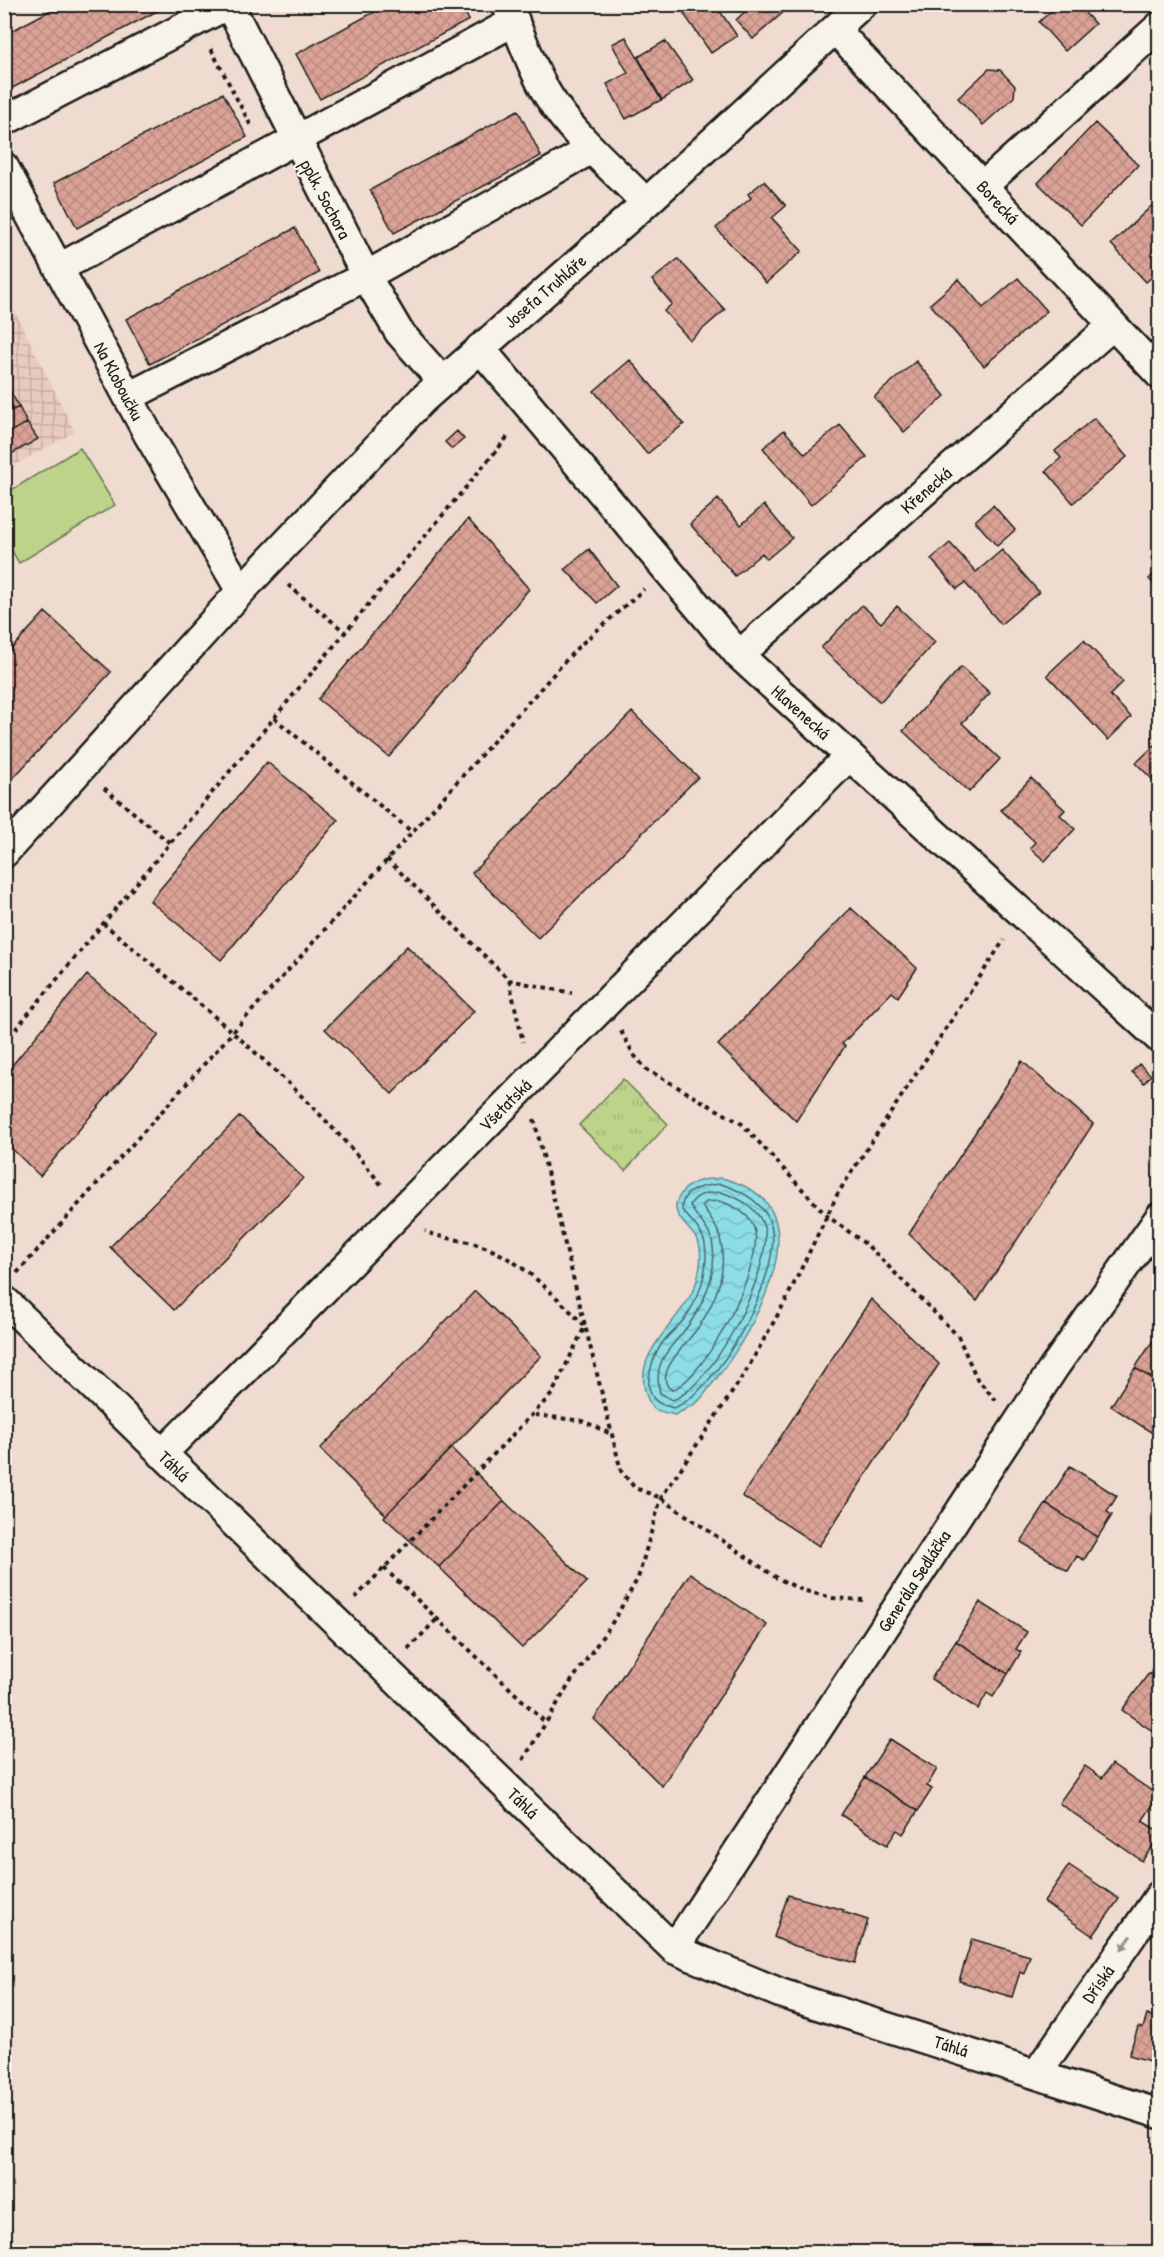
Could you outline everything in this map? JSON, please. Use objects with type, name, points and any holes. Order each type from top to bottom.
[{"type":"street","name":"Josefa Truhláře","points":[[4,853],[241,591],[442,381],[646,203],[862,4]]},
{"type":"street","points":[[4,121],[229,5]]},
{"type":"street","name":"pplk. Sochora","points":[[229,5],[295,140],[366,276],[399,332],[442,381]]},
{"type":"street","points":[[59,268],[295,140],[510,13],[548,96],[590,150],[607,163],[646,203]]},
{"type":"street","points":[[983,186],[1160,26]]},
{"type":"street","name":"Borecká","points":[[835,29],[1160,375]]},
{"type":"street","points":[[128,398],[366,276],[590,150]]},
{"type":"street","name":"Na Kloboučku","points":[[4,167],[128,398],[241,591]]},
{"type":"street","name":"Křenecká","points":[[739,655],[1113,325]]},
{"type":"street","name":"Hlavenecká","points":[[480,348],[739,655],[1160,1039]]},
{"type":"street","name":"Všetatská","points":[[162,1454],[849,756]]},
{"type":"street","name":"Generála Sedláčka","points":[[674,1949],[1019,1420],[1160,1217]]},
{"type":"street","name":"Táhlá","points":[[8,1289],[162,1454],[674,1949],[780,1993],[1160,2114]]},
{"type":"street","name":"Dříská","points":[[1037,2073],[1160,1895]]},
{"type":"path","points":[[4,1043],[516,427]]},
{"type":"path","points":[[284,582],[345,632]]},
{"type":"path","points":[[8,1289],[231,1032],[577,648],[648,585]]},
{"type":"path","points":[[274,718],[412,832]]},
{"type":"path","points":[[97,790],[101,785],[170,843]]},
{"type":"path","points":[[387,859],[509,980],[525,1047]]},
{"type":"path","points":[[104,923],[269,1064],[352,1147],[401,1211],[427,1232],[479,1245],[504,1256],[557,1298],[585,1326]]},
{"type":"path","points":[[505,1786],[570,1683],[615,1620],[638,1578],[661,1498],[745,1372],[786,1300],[826,1215],[1007,935]]},
{"type":"path","points":[[509,980],[583,995],[602,1007],[619,1026],[634,1055],[646,1069],[742,1124],[826,1215],[867,1245],[958,1336],[977,1379],[1019,1420]]},
{"type":"path","points":[[513,1098],[536,1122],[621,1471],[635,1488],[661,1498],[777,1578],[802,1590],[833,1598],[874,1601],[895,1610]]},
{"type":"path","points":[[334,1620],[552,1394],[585,1326]]},
{"type":"path","points":[[534,1414],[583,1420],[612,1434]]},
{"type":"path","points":[[384,1568],[546,1723]]},
{"type":"path","points":[[386,1671],[437,1619]]},
{"type":"shaded area","points":[[4,290],[75,432],[5,470],[4,470]]},
{"type":"green space","points":[[80,448],[115,505],[19,563],[5,539],[5,494]]},
{"type":"green space","points":[[623,1079],[668,1124],[625,1171],[579,1125]]},
{"type":"water","points":[[722,1178],[754,1191],[764,1200],[776,1225],[778,1247],[764,1298],[739,1346],[698,1402],[675,1415],[653,1408],[645,1391],[644,1375],[647,1360],[683,1308],[699,1271],[699,1243],[677,1212],[677,1201],[680,1194],[695,1182]]},
{"type":"building","points":[[62,4],[170,4],[5,92],[4,35]]},
{"type":"building","points":[[389,4],[460,4],[469,20],[320,99],[296,54]]},
{"type":"building","points":[[698,4],[715,4],[737,36],[711,53],[684,14]]},
{"type":"building","points":[[753,4],[786,4],[788,8],[753,39],[736,20]]},
{"type":"building","points":[[1059,4],[1077,4],[1095,24],[1065,51],[1039,22]]},
{"type":"building","points":[[626,37],[661,100],[626,119],[607,84],[628,73],[612,44]]},
{"type":"building","points":[[665,41],[693,80],[662,100],[638,57]]},
{"type":"building","points":[[989,69],[1000,70],[1015,86],[1014,97],[983,125],[958,98]]},
{"type":"building","points":[[223,93],[247,137],[77,228],[54,183]]},
{"type":"building","points":[[518,110],[541,156],[394,233],[370,190]]},
{"type":"building","points":[[1095,123],[1138,165],[1081,225],[1038,183]]},
{"type":"building","points":[[764,181],[786,206],[772,218],[802,251],[766,283],[716,228],[751,198],[748,194]]},
{"type":"building","points":[[1160,198],[1160,270],[1146,282],[1111,244]]},
{"type":"building","points":[[295,228],[319,273],[150,364],[126,319]]},
{"type":"building","points":[[678,259],[725,310],[690,340],[664,311],[672,304],[652,280]]},
{"type":"building","points":[[1018,278],[1047,311],[984,366],[930,304],[959,279],[983,308]]},
{"type":"building","points":[[630,360],[684,424],[647,454],[594,391]]},
{"type":"building","points":[[916,361],[945,396],[904,432],[874,397]]},
{"type":"building","points":[[4,380],[10,391],[4,394]]},
{"type":"building","points":[[10,391],[19,407],[4,414],[4,394]]},
{"type":"building","points":[[19,407],[27,423],[4,435],[4,414]]},
{"type":"building","points":[[1094,418],[1127,457],[1073,503],[1046,471],[1061,458],[1055,451]]},
{"type":"building","points":[[27,423],[38,439],[6,457],[4,435]]},
{"type":"building","points":[[840,425],[867,457],[811,505],[763,448],[784,430],[805,454]]},
{"type":"building","points":[[457,431],[464,439],[452,449],[445,442]]},
{"type":"building","points":[[718,499],[741,525],[764,505],[792,538],[767,559],[762,553],[735,576],[690,524]]},
{"type":"building","points":[[993,505],[1015,530],[997,546],[975,521]]},
{"type":"building","points":[[468,519],[529,589],[389,757],[318,699]]},
{"type":"building","points":[[950,543],[976,572],[1002,550],[1039,592],[1001,624],[965,583],[957,589],[931,559]]},
{"type":"building","points":[[589,549],[617,586],[597,603],[565,569]]},
{"type":"building","points":[[1160,550],[1160,566],[1151,558]]},
{"type":"building","points":[[1160,568],[1160,590],[1149,579]]},
{"type":"building","points":[[862,605],[881,623],[897,606],[935,642],[880,702],[821,648]]},
{"type":"building","points":[[45,612],[111,672],[4,788],[4,657]]},
{"type":"building","points":[[1084,640],[1123,682],[1110,695],[1131,717],[1108,740],[1047,675]]},
{"type":"building","points":[[961,667],[990,693],[962,723],[1000,759],[969,792],[903,731]]},
{"type":"building","points":[[632,712],[698,777],[538,938],[472,873]]},
{"type":"building","points":[[1160,741],[1160,787],[1136,763]]},
{"type":"building","points":[[267,762],[338,820],[221,960],[150,901]]},
{"type":"building","points":[[1031,778],[1065,810],[1060,815],[1075,829],[1045,861],[1030,848],[1035,842],[1001,810]]},
{"type":"building","points":[[851,908],[917,968],[898,997],[892,992],[842,1044],[845,1046],[796,1121],[718,1045]]},
{"type":"building","points":[[407,946],[474,1011],[392,1094],[325,1029]]},
{"type":"building","points":[[87,975],[159,1035],[40,1176],[4,1141],[4,1075]]},
{"type":"building","points":[[1022,1061],[1093,1124],[977,1301],[909,1234]]},
{"type":"building","points":[[1139,1064],[1151,1075],[1144,1083],[1132,1072]]},
{"type":"building","points":[[240,1116],[303,1178],[174,1310],[110,1247]]},
{"type":"building","points":[[475,1291],[541,1356],[386,1515],[320,1449]]},
{"type":"building","points":[[871,1299],[939,1364],[819,1546],[742,1496]]},
{"type":"building","points":[[1160,1330],[1160,1383],[1135,1368]]},
{"type":"building","points":[[1135,1368],[1160,1383],[1160,1432],[1157,1436],[1111,1406]]},
{"type":"building","points":[[451,1448],[504,1501],[439,1567],[384,1517]]},
{"type":"building","points":[[1070,1466],[1117,1496],[1107,1512],[1112,1515],[1098,1537],[1046,1504]]},
{"type":"building","points":[[504,1501],[587,1582],[522,1648],[439,1567]]},
{"type":"building","points":[[1046,1504],[1098,1537],[1084,1560],[1077,1556],[1068,1571],[1021,1542]]},
{"type":"building","points":[[690,1573],[767,1625],[662,1786],[594,1719]]},
{"type":"building","points":[[980,1602],[1027,1632],[1016,1649],[1021,1652],[1008,1674],[956,1641]]},
{"type":"building","points":[[956,1641],[1008,1674],[993,1697],[987,1693],[978,1709],[931,1679]]},
{"type":"building","points":[[1149,1673],[1160,1680],[1160,1736],[1122,1710]]},
{"type":"building","points":[[890,1739],[937,1769],[927,1786],[932,1789],[918,1811],[865,1777]]},
{"type":"building","points":[[1112,1764],[1159,1796],[1142,1821],[1160,1832],[1160,1836],[1142,1861],[1059,1803],[1085,1766],[1102,1778]]},
{"type":"building","points":[[865,1777],[918,1811],[903,1834],[897,1830],[887,1845],[841,1815]]},
{"type":"building","points":[[1069,1865],[1119,1899],[1093,1936],[1044,1902]]},
{"type":"building","points":[[788,1895],[844,1910],[843,1912],[868,1920],[855,1963],[792,1945],[774,1937]]},
{"type":"building","points":[[972,1939],[1030,1956],[1024,1974],[1020,1972],[1012,1997],[959,1981]]},
{"type":"building","points":[[1147,2015],[1160,2018],[1160,2064],[1129,2055],[1138,2027],[1143,2028]]}]
